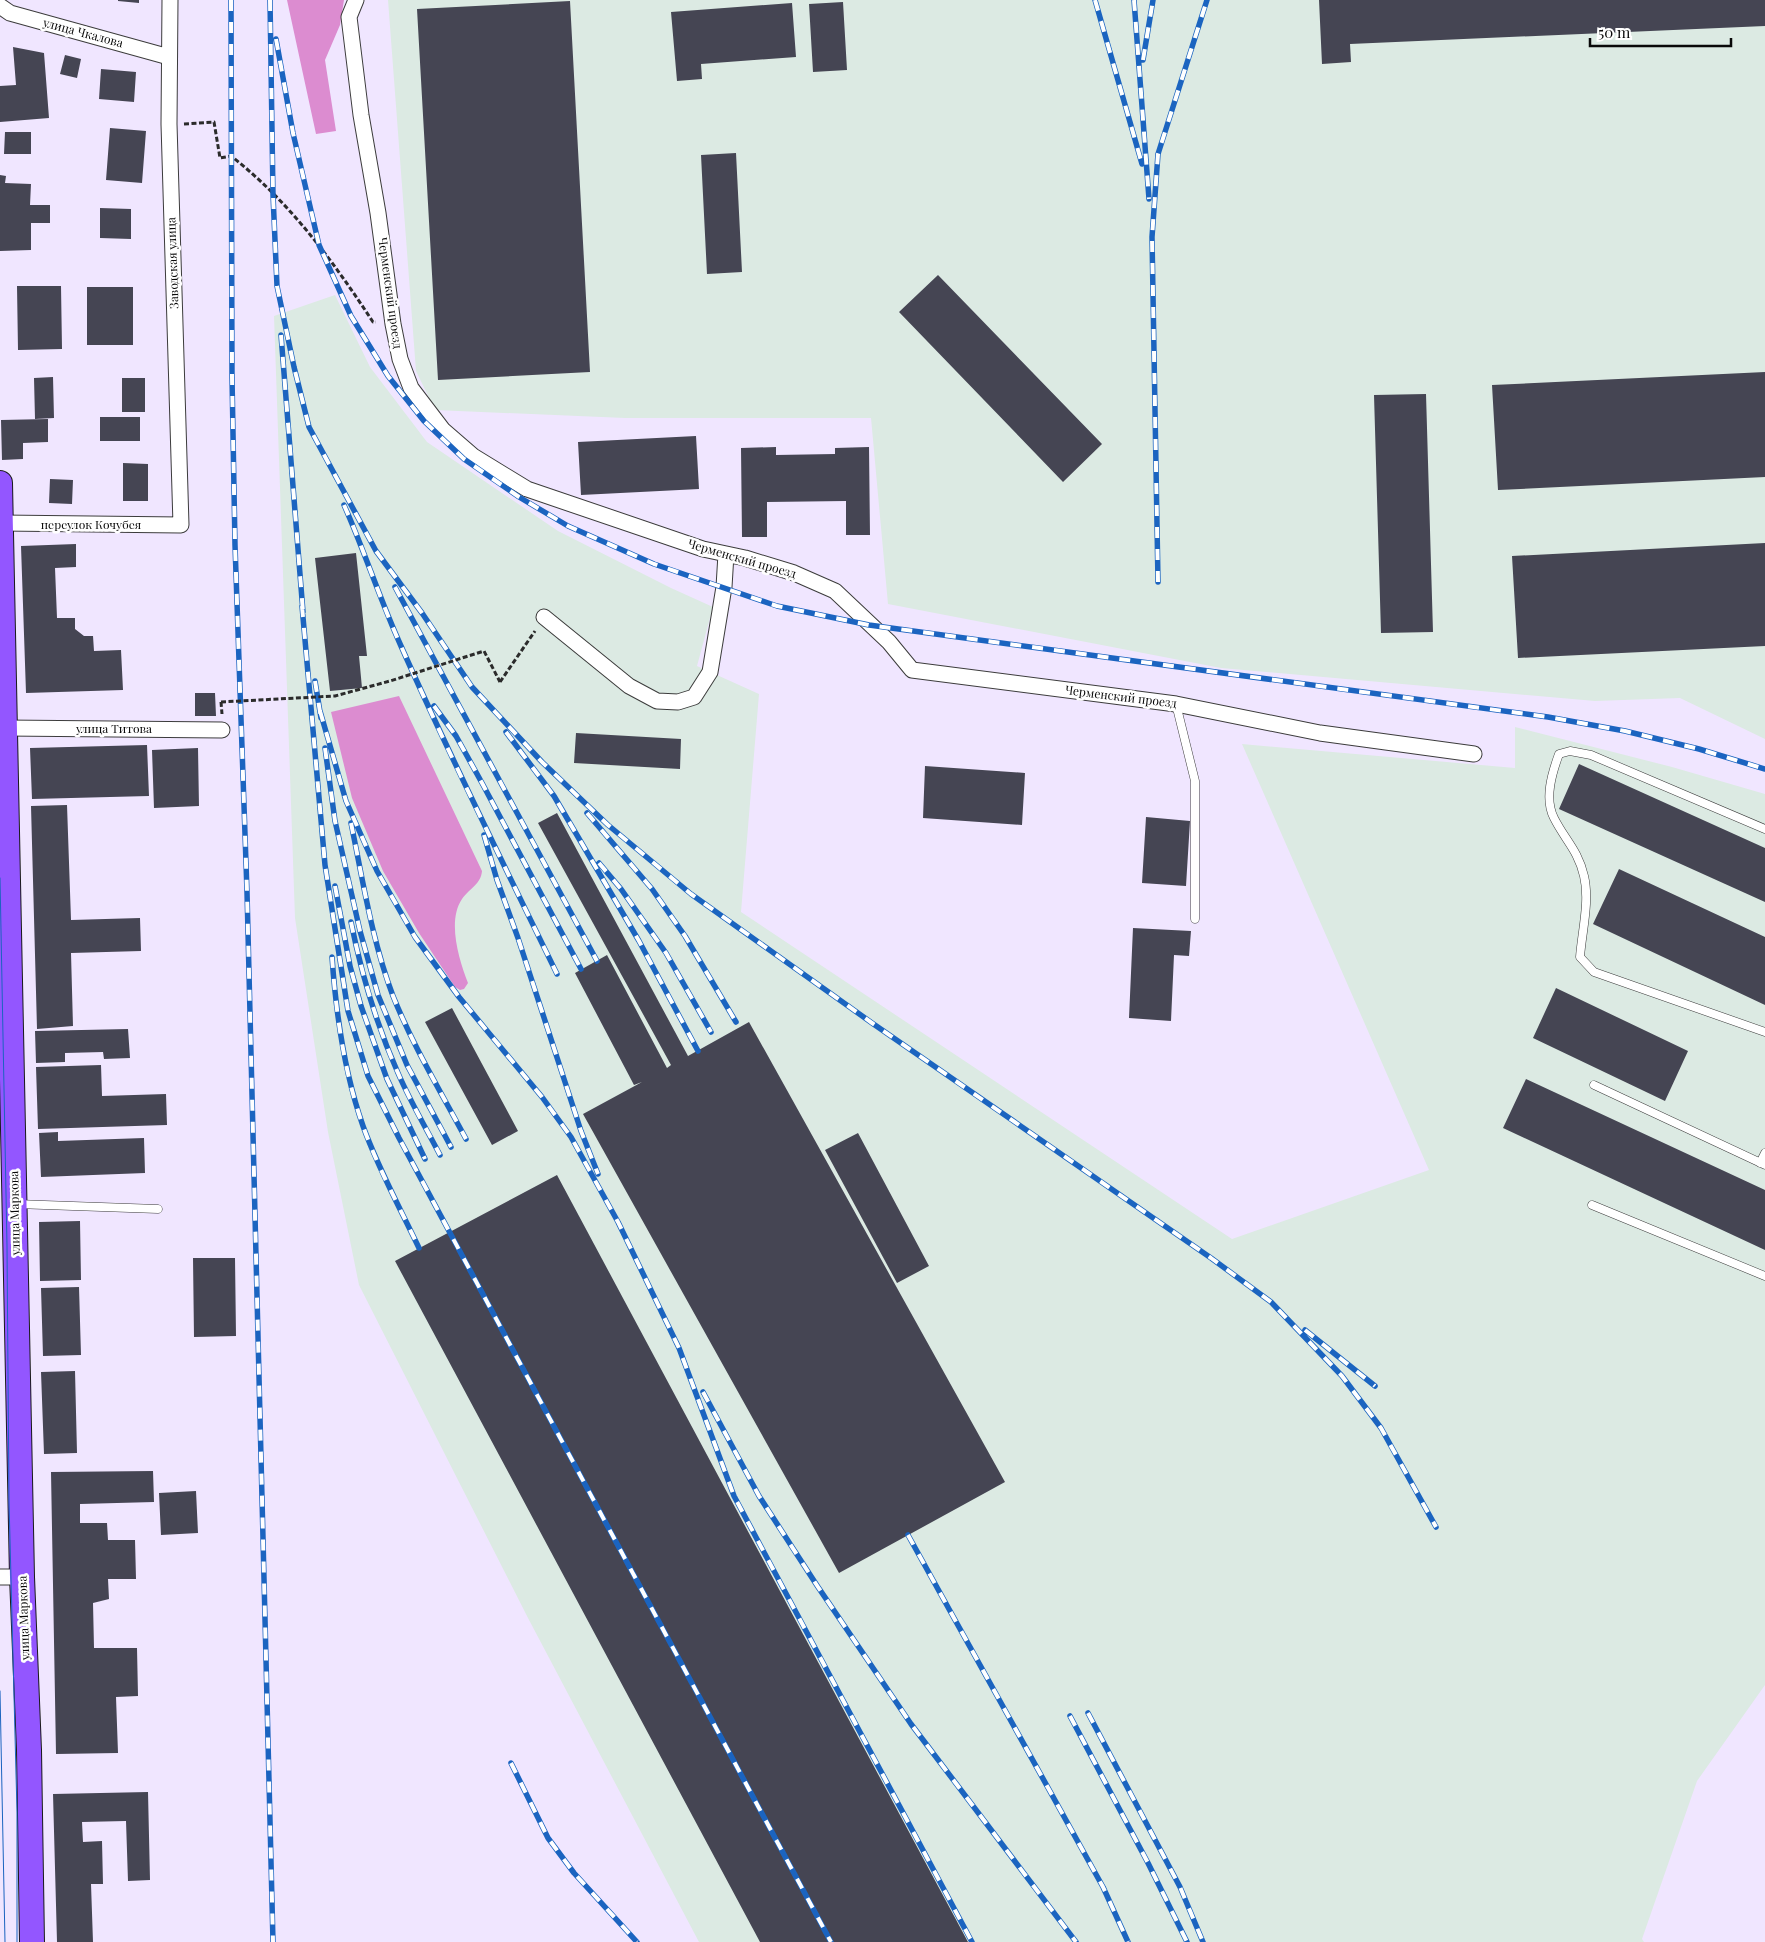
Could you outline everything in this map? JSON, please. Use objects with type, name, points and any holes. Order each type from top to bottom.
[{"type":"main road","name":"улица Маркова","points":[[0,483],[14,1204],[11,1577],[30,1750],[32,1942]]},
{"type":"street","name":"Заводская улица","points":[[170,0],[169,124],[181,525]]},
{"type":"street","name":"Черменский проезд","points":[[356,0],[349,17],[361,115],[400,359],[411,388],[444,430],[473,456],[527,489],[703,549],[745,558],[794,573],[835,591],[889,642],[912,670],[1176,704],[1320,733],[1474,754]]},
{"type":"street","name":"улица Чкалова","points":[[0,6],[10,13],[169,57]]},
{"type":"street","name":"переулок Кочубея","points":[[1,523],[181,525]]},
{"type":"street","points":[[544,617],[629,686],[657,701],[678,702],[694,697],[710,672],[724,586],[726,554]]},
{"type":"street","name":"улица Титова","points":[[5,728],[222,730]]},
{"type":"lane","points":[[1176,704],[1195,781],[1195,919]]},
{"type":"lane","points":[[1765,828],[1591,755],[1570,751],[1559,754],[1553,772],[1549,796],[1552,816],[1577,854],[1584,877],[1586,901],[1580,956],[1594,972],[1765,1032]]},
{"type":"lane","points":[[1594,1085],[1762,1164],[1765,1153]]},
{"type":"lane","points":[[14,1204],[158,1209]]},
{"type":"lane","points":[[1592,1205],[1765,1276]]},
{"type":"path","points":[[169,124],[214,122],[220,158],[231,156],[273,194],[319,245],[373,322],[393,324]]},
{"type":"path","points":[[221,702],[336,696],[484,651],[500,682],[544,617]]},
{"type":"shaded area","points":[[287,0],[344,0],[340,25],[325,60],[336,131],[316,134]]},
{"type":"shaded area","points":[[388,0],[1765,0],[1765,739],[1680,698],[1595,701],[1221,668],[888,604],[871,418],[625,418],[435,410],[416,371]]},
{"type":"shaded area","points":[[335,295],[370,367],[427,442],[558,531],[713,607],[697,666],[759,694],[741,912],[1232,1239],[1429,1170],[1242,744],[1515,768],[1515,727],[1672,767],[1765,794],[1765,1685],[1697,1781],[1642,1939],[1644,1942],[699,1942],[528,1618],[359,1285],[328,1132],[295,918],[274,316]]},
{"type":"shaded area","points":[[399,696],[482,871],[480,879],[462,899],[455,918],[458,952],[468,983],[464,989],[460,990],[455,987],[419,933],[383,871],[352,798],[331,712]]},
{"type":"building","points":[[139,0],[139,3],[118,1]]},
{"type":"building","points":[[1319,0],[1765,0],[1765,26],[1350,44],[1351,62],[1322,64]]},
{"type":"building","points":[[570,1],[590,372],[438,380],[417,9]]},
{"type":"building","points":[[843,2],[847,70],[813,72],[809,4]]},
{"type":"building","points":[[792,3],[796,57],[701,64],[702,79],[677,81],[671,12]]},
{"type":"building","points":[[13,47],[44,53],[49,118],[0,122],[0,86],[16,85]]},
{"type":"building","points":[[65,55],[81,59],[77,78],[60,74]]},
{"type":"building","points":[[101,69],[136,72],[134,102],[99,99]]},
{"type":"building","points":[[110,128],[146,131],[142,183],[106,180]]},
{"type":"building","points":[[5,132],[31,132],[31,154],[4,154]]},
{"type":"building","points":[[736,153],[742,272],[707,274],[701,155]]},
{"type":"building","points":[[0,175],[6,176],[5,183],[31,184],[30,205],[50,205],[50,223],[31,223],[31,250],[0,251]]},
{"type":"building","points":[[100,208],[131,209],[131,239],[100,238]]},
{"type":"building","points":[[938,275],[1102,444],[1063,482],[899,312]]},
{"type":"building","points":[[17,286],[61,286],[62,349],[18,350]]},
{"type":"building","points":[[87,287],[133,287],[133,345],[87,345]]},
{"type":"building","points":[[1765,372],[1765,477],[1498,490],[1492,385]]},
{"type":"building","points":[[53,377],[54,418],[35,419],[34,378]]},
{"type":"building","points":[[122,378],[145,378],[145,412],[122,412]]},
{"type":"building","points":[[1426,394],[1433,632],[1381,633],[1374,395]]},
{"type":"building","points":[[100,417],[140,417],[140,441],[100,441]]},
{"type":"building","points":[[48,419],[48,442],[23,443],[23,459],[2,460],[1,420]]},
{"type":"building","points":[[696,436],[699,489],[581,495],[578,442]]},
{"type":"building","points":[[776,447],[776,455],[835,454],[835,448],[869,447],[870,535],[846,535],[846,501],[767,502],[767,537],[742,537],[741,448]]},
{"type":"building","points":[[123,463],[148,464],[148,501],[123,501]]},
{"type":"building","points":[[50,479],[73,480],[72,504],[49,503]]},
{"type":"building","points":[[1765,543],[1765,646],[1518,658],[1512,556]]},
{"type":"building","points":[[76,544],[76,567],[55,568],[57,618],[75,618],[75,629],[84,636],[93,636],[94,651],[121,650],[123,690],[26,693],[21,546]]},
{"type":"building","points":[[356,553],[367,656],[359,656],[362,688],[330,691],[315,558]]},
{"type":"building","points":[[195,693],[215,693],[216,716],[195,716]]},
{"type":"building","points":[[576,733],[681,739],[680,769],[574,763]]},
{"type":"building","points":[[147,745],[149,796],[32,799],[30,748]]},
{"type":"building","points":[[198,748],[199,806],[154,808],[152,750]]},
{"type":"building","points":[[1579,764],[1765,848],[1765,902],[1559,809]]},
{"type":"building","points":[[925,766],[1025,773],[1022,825],[923,818]]},
{"type":"building","points":[[67,805],[71,920],[140,918],[141,951],[71,953],[73,1026],[37,1029],[31,806]]},
{"type":"building","points":[[557,813],[688,1056],[749,1022],[1005,1482],[839,1573],[583,1114],[642,1082],[634,1085],[575,973],[607,955],[667,1068],[671,1065],[538,823]]},
{"type":"building","points":[[1146,817],[1190,821],[1186,886],[1142,883]]},
{"type":"building","points":[[1619,869],[1765,937],[1765,1005],[1593,924]]},
{"type":"building","points":[[1133,928],[1191,931],[1189,956],[1174,955],[1171,1021],[1129,1018]]},
{"type":"building","points":[[1556,988],[1688,1051],[1665,1101],[1533,1038]]},
{"type":"building","points":[[452,1008],[518,1131],[492,1145],[425,1022]]},
{"type":"building","points":[[128,1029],[130,1058],[104,1059],[103,1052],[65,1053],[65,1062],[36,1063],[35,1031]]},
{"type":"building","points":[[101,1065],[102,1096],[166,1094],[167,1125],[38,1129],[36,1067]]},
{"type":"building","points":[[1526,1079],[1765,1190],[1765,1250],[1503,1128]]},
{"type":"building","points":[[58,1132],[58,1141],[144,1138],[145,1173],[41,1177],[39,1133]]},
{"type":"building","points":[[858,1133],[929,1266],[897,1283],[825,1150]]},
{"type":"building","points":[[557,1175],[968,1942],[760,1942],[395,1261]]},
{"type":"building","points":[[80,1221],[81,1280],[40,1281],[39,1222]]},
{"type":"building","points":[[193,1258],[235,1258],[236,1336],[194,1337]]},
{"type":"building","points":[[79,1287],[81,1355],[43,1356],[41,1288]]},
{"type":"building","points":[[75,1371],[77,1453],[44,1454],[41,1372]]},
{"type":"building","points":[[153,1471],[154,1502],[80,1504],[80,1523],[107,1523],[108,1540],[135,1540],[136,1579],[108,1579],[109,1599],[93,1603],[94,1648],[137,1648],[138,1696],[116,1697],[118,1753],[56,1754],[51,1472]]},
{"type":"building","points":[[196,1491],[198,1533],[161,1535],[159,1493]]},
{"type":"building","points":[[148,1792],[150,1880],[128,1881],[126,1821],[82,1822],[83,1842],[102,1841],[103,1884],[91,1884],[93,1942],[57,1942],[53,1794]]},
{"type":"tram line","points":[[0,878],[7,1246],[9,1501],[17,1812],[17,1942]]},
{"type":"tram line","points":[[0,1691],[5,1942]]},
{"type":"railway","points":[[231,0],[232,377],[235,545],[247,892],[273,1942]]},
{"type":"railway","points":[[270,0],[273,195],[277,286],[309,427],[376,551],[422,613],[472,687],[542,762],[608,825],[691,894],[1271,1302],[1342,1376],[1381,1428],[1436,1527]]},
{"type":"railway","points":[[1095,0],[1142,164]]},
{"type":"railway","points":[[1134,0],[1149,199]]},
{"type":"railway","points":[[1143,60],[1153,0]]},
{"type":"railway","points":[[1158,582],[1152,237],[1158,154],[1207,0]]},
{"type":"railway","points":[[276,39],[293,133],[319,245],[351,316],[388,376],[424,421],[464,459],[519,497],[568,526],[654,564],[777,606],[869,625],[1548,717],[1625,731],[1699,749],[1765,769]]},
{"type":"railway","points":[[281,335],[303,612]]},
{"type":"railway","points":[[344,505],[393,629],[477,811],[557,974]]},
{"type":"railway","points":[[395,587],[597,961]]},
{"type":"railway","points":[[302,606],[325,865],[348,1011],[368,1076],[399,1138],[831,1942]]},
{"type":"railway","points":[[315,681],[321,718]]},
{"type":"railway","points":[[434,706],[456,736],[581,969]]},
{"type":"railway","points":[[320,711],[346,801],[377,871],[415,937],[459,997],[542,1097],[571,1137],[618,1222],[679,1348],[734,1496],[972,1942]]},
{"type":"railway","points":[[506,732],[554,796],[639,941],[698,1051]]},
{"type":"railway","points":[[325,748],[335,821],[360,931],[378,995],[407,1065],[451,1147]]},
{"type":"railway","points":[[587,813],[652,889],[685,936],[736,1022]]},
{"type":"railway","points":[[351,823],[379,954],[393,996],[418,1051],[466,1139]]},
{"type":"railway","points":[[484,835],[497,880],[518,938],[581,1131],[598,1174]]},
{"type":"railway","points":[[599,863],[621,889],[666,953],[711,1032]]},
{"type":"railway","points":[[335,886],[350,966],[361,1006],[387,1079],[425,1159]]},
{"type":"railway","points":[[351,922],[365,979],[383,1037],[413,1104],[440,1155]]},
{"type":"railway","points":[[332,957],[342,1043],[356,1106],[375,1157],[419,1248]]},
{"type":"railway","points":[[1305,1330],[1375,1386]]},
{"type":"railway","points":[[703,1392],[759,1496],[818,1587],[911,1724],[1076,1942]]},
{"type":"railway","points":[[908,1535],[1103,1887],[1128,1942]]},
{"type":"railway","points":[[1088,1713],[1180,1887],[1203,1942]]},
{"type":"railway","points":[[1070,1716],[1148,1863],[1187,1942]]},
{"type":"railway","points":[[511,1763],[548,1838],[574,1873],[637,1942]]}]
